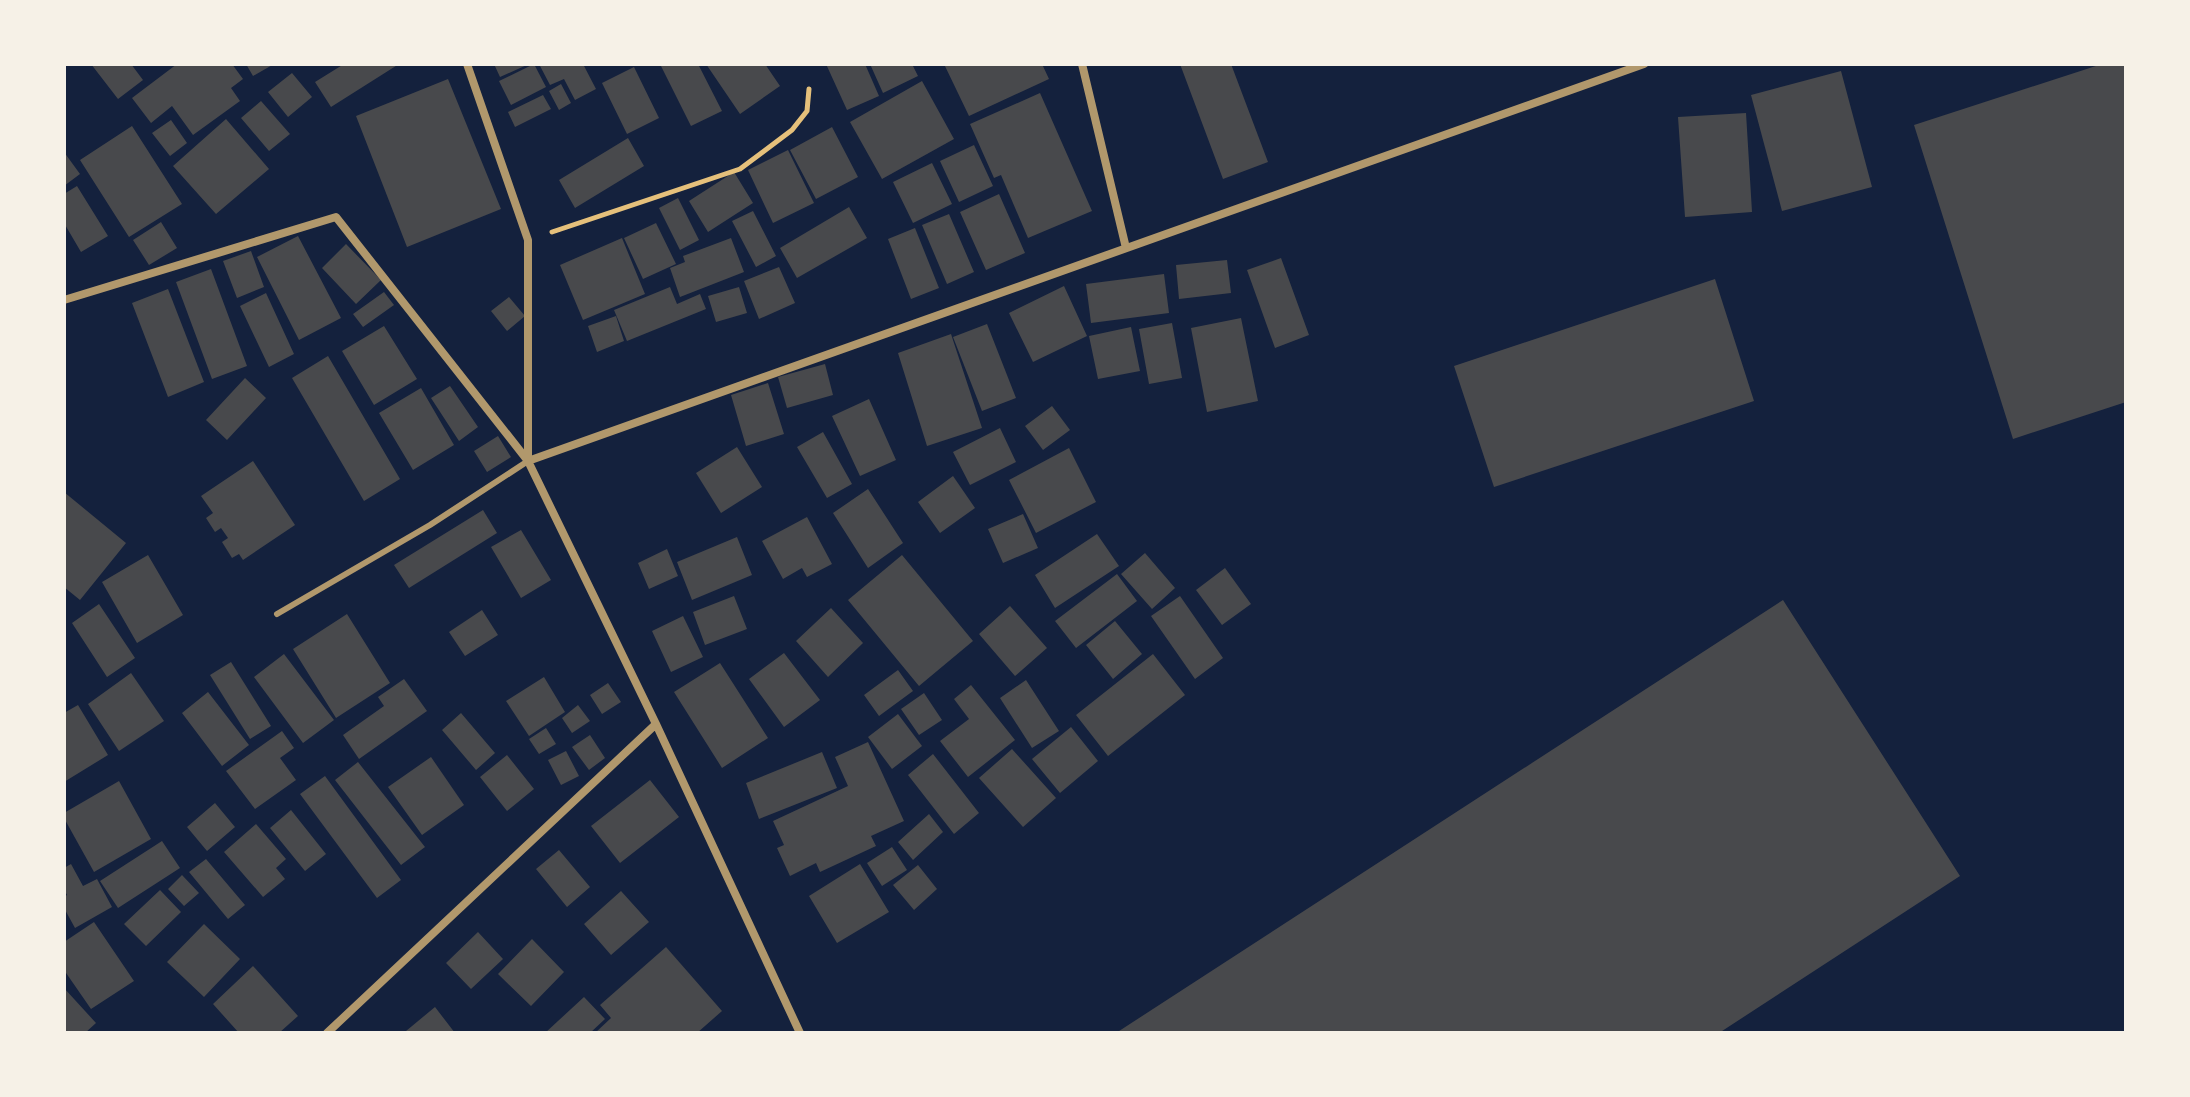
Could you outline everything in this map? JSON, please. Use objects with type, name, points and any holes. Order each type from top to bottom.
[{"type":"street","points":[[467,64],[528,240],[528,461]]},
{"type":"street","points":[[1082,64],[1126,248]]},
{"type":"street","points":[[528,461],[1644,64]]},
{"type":"street","points":[[64,300],[336,217],[528,461],[656,724],[800,1033]]},
{"type":"street","points":[[327,1033],[656,724]]},
{"type":"lane","points":[[277,614],[430,525],[528,461]]},
{"type":"path","points":[[528,240],[740,169],[792,130],[807,111],[809,89]]},
{"type":"building","points":[[91,64],[131,64],[143,80],[118,99]]},
{"type":"building","points":[[177,64],[232,64],[243,79],[231,88],[240,101],[193,135],[172,106],[151,123],[132,98]]},
{"type":"building","points":[[246,64],[274,64],[253,76]]},
{"type":"building","points":[[344,64],[399,64],[331,107],[315,82]]},
{"type":"building","points":[[494,64],[529,64],[500,77]]},
{"type":"building","points":[[534,64],[546,87],[511,105],[499,81]]},
{"type":"building","points":[[539,64],[583,64],[596,89],[575,100],[564,79],[550,85]]},
{"type":"building","points":[[660,64],[698,64],[722,111],[691,126]]},
{"type":"building","points":[[706,64],[765,64],[780,86],[740,114]]},
{"type":"building","points":[[826,64],[865,64],[879,96],[847,110]]},
{"type":"building","points":[[870,64],[912,64],[918,76],[883,93]]},
{"type":"building","points":[[944,64],[1042,64],[1049,79],[969,116]]},
{"type":"building","points":[[1180,64],[1231,64],[1268,162],[1223,179]]},
{"type":"building","points":[[2102,64],[2126,64],[2126,402],[2013,439],[1914,125]]},
{"type":"building","points":[[634,67],[659,118],[627,134],[602,83]]},
{"type":"building","points":[[1841,71],[1872,187],[1782,211],[1751,95]]},
{"type":"building","points":[[292,73],[312,97],[288,117],[268,92]]},
{"type":"building","points":[[448,79],[501,209],[407,247],[356,116]]},
{"type":"building","points":[[922,81],[954,139],[882,179],[850,122]]},
{"type":"building","points":[[561,84],[571,103],[559,110],[549,91]]},
{"type":"building","points":[[1040,93],[1092,211],[1028,238],[1001,175],[994,178],[970,124]]},
{"type":"building","points":[[543,95],[551,109],[515,127],[508,112]]},
{"type":"building","points":[[261,101],[290,134],[269,151],[241,118]]},
{"type":"building","points":[[1746,113],[1752,212],[1685,217],[1678,117]]},
{"type":"building","points":[[226,119],[269,169],[216,214],[173,166]]},
{"type":"building","points":[[171,120],[187,143],[170,156],[152,133]]},
{"type":"building","points":[[132,126],[182,204],[129,237],[80,160]]},
{"type":"building","points":[[832,127],[858,177],[816,199],[790,150]]},
{"type":"building","points":[[628,138],[644,166],[575,208],[559,180]]},
{"type":"building","points":[[974,145],[993,186],[959,202],[940,161]]},
{"type":"building","points":[[788,150],[814,203],[773,223],[748,170]]},
{"type":"building","points":[[64,152],[80,174],[64,186]]},
{"type":"building","points":[[932,163],[952,204],[913,223],[893,182]]},
{"type":"building","points":[[734,172],[753,203],[708,232],[689,201]]},
{"type":"building","points":[[77,186],[108,236],[81,252],[64,223],[64,194]]},
{"type":"building","points":[[999,194],[1025,253],[986,270],[960,212]]},
{"type":"building","points":[[678,198],[699,240],[680,250],[659,208]]},
{"type":"building","points":[[849,207],[867,238],[797,278],[780,248]]},
{"type":"building","points":[[753,211],[776,256],[756,267],[732,221]]},
{"type":"building","points":[[949,214],[974,272],[947,284],[922,225]]},
{"type":"building","points":[[161,222],[177,248],[149,265],[133,240]]},
{"type":"building","points":[[656,223],[676,264],[643,279],[624,238]]},
{"type":"building","points":[[915,228],[939,288],[911,299],[888,239]]},
{"type":"building","points":[[298,236],[341,318],[299,340],[257,257]]},
{"type":"building","points":[[622,238],[645,294],[583,320],[560,265]]},
{"type":"building","points":[[731,238],[744,272],[680,297],[670,268],[685,262],[683,256]]},
{"type":"building","points":[[346,244],[381,280],[356,304],[322,268]]},
{"type":"building","points":[[251,251],[264,287],[237,298],[223,261]]},
{"type":"building","points":[[1281,258],[1309,335],[1275,348],[1247,270]]},
{"type":"building","points":[[1227,260],[1231,293],[1179,299],[1176,265]]},
{"type":"building","points":[[779,267],[795,303],[759,319],[744,281]]},
{"type":"building","points":[[211,269],[247,366],[212,379],[176,282]]},
{"type":"building","points":[[1164,274],[1169,313],[1091,323],[1086,284]]},
{"type":"building","points":[[1715,279],[1754,401],[1494,487],[1454,366]]},
{"type":"building","points":[[1064,286],[1087,336],[1033,362],[1009,313]]},
{"type":"building","points":[[670,287],[677,304],[700,294],[706,309],[627,341],[614,310]]},
{"type":"building","points":[[739,287],[747,313],[716,322],[708,296]]},
{"type":"building","points":[[168,289],[204,382],[168,397],[132,303]]},
{"type":"building","points":[[384,292],[394,305],[363,327],[353,314]]},
{"type":"building","points":[[266,293],[294,354],[269,367],[240,306]]},
{"type":"building","points":[[509,297],[525,316],[507,331],[491,311]]},
{"type":"building","points":[[616,316],[624,341],[597,352],[588,326]]},
{"type":"building","points":[[1241,318],[1258,401],[1207,412],[1191,328]]},
{"type":"building","points":[[1172,323],[1182,378],[1149,384],[1139,329]]},
{"type":"building","points":[[987,324],[1016,398],[982,411],[953,337]]},
{"type":"building","points":[[384,326],[417,379],[374,405],[342,351]]},
{"type":"building","points":[[1131,327],[1140,371],[1098,379],[1089,336]]},
{"type":"building","points":[[951,334],[982,428],[927,446],[898,353]]},
{"type":"building","points":[[328,356],[400,479],[364,501],[292,378]]},
{"type":"building","points":[[825,364],[833,395],[787,408],[778,377]]},
{"type":"building","points":[[245,378],[266,398],[227,440],[206,420]]},
{"type":"building","points":[[768,383],[784,434],[746,446],[731,395]]},
{"type":"building","points":[[450,386],[478,427],[459,441],[431,398]]},
{"type":"building","points":[[421,388],[454,445],[413,470],[379,413]]},
{"type":"building","points":[[869,399],[896,460],[860,476],[832,416]]},
{"type":"building","points":[[1052,406],[1070,430],[1043,450],[1025,426]]},
{"type":"building","points":[[1000,428],[1016,462],[970,485],[953,452]]},
{"type":"building","points":[[823,432],[852,484],[827,498],[797,447]]},
{"type":"building","points":[[498,436],[511,457],[487,472],[474,451]]},
{"type":"building","points":[[737,447],[762,487],[721,513],[696,473]]},
{"type":"building","points":[[1069,448],[1096,502],[1036,533],[1009,480]]},
{"type":"building","points":[[253,461],[295,525],[243,560],[239,554],[232,558],[222,542],[228,538],[221,528],[215,532],[206,518],[213,513],[201,496]]},
{"type":"building","points":[[953,476],[975,508],[940,533],[918,502]]},
{"type":"building","points":[[868,489],[903,543],[868,568],[833,513]]},
{"type":"building","points":[[64,492],[126,543],[80,600],[64,587]]},
{"type":"building","points":[[483,510],[497,533],[409,588],[394,565]]},
{"type":"building","points":[[1023,514],[1038,548],[1003,563],[988,529]]},
{"type":"building","points":[[807,517],[832,564],[807,577],[802,568],[783,579],[762,541]]},
{"type":"building","points":[[521,530],[551,580],[521,598],[491,547]]},
{"type":"building","points":[[1097,534],[1119,566],[1055,608],[1035,575]]},
{"type":"building","points":[[737,537],[752,575],[692,600],[677,562]]},
{"type":"building","points":[[667,549],[678,576],[649,589],[638,563]]},
{"type":"building","points":[[1145,553],[1175,588],[1152,609],[1121,574]]},
{"type":"building","points":[[148,555],[183,615],[137,643],[102,582]]},
{"type":"building","points":[[902,555],[973,641],[919,686],[848,600]]},
{"type":"building","points":[[1225,568],[1251,604],[1222,625],[1196,590]]},
{"type":"building","points":[[1117,574],[1137,601],[1076,648],[1055,621]]},
{"type":"building","points":[[734,596],[747,629],[705,645],[693,612]]},
{"type":"building","points":[[1180,596],[1223,658],[1195,679],[1151,616]]},
{"type":"building","points":[[1783,600],[1960,876],[1719,1033],[1116,1033]]},
{"type":"building","points":[[99,604],[135,658],[107,677],[72,623]]},
{"type":"building","points":[[1010,606],[1047,648],[1015,676],[979,634]]},
{"type":"building","points":[[831,608],[863,643],[828,677],[796,641]]},
{"type":"building","points":[[482,610],[498,635],[465,656],[449,632]]},
{"type":"building","points":[[347,614],[390,683],[336,718],[293,649]]},
{"type":"building","points":[[683,616],[703,657],[671,672],[652,631]]},
{"type":"building","points":[[1115,621],[1142,654],[1113,679],[1086,645]]},
{"type":"building","points":[[784,653],[820,700],[784,727],[749,679]]},
{"type":"building","points":[[284,654],[334,720],[303,743],[254,677]]},
{"type":"building","points":[[1153,654],[1185,695],[1108,756],[1076,715]]},
{"type":"building","points":[[231,662],[271,726],[250,739],[210,675]]},
{"type":"building","points":[[720,663],[768,738],[722,768],[674,692]]},
{"type":"building","points":[[898,670],[913,691],[879,716],[864,695]]},
{"type":"building","points":[[131,673],[164,721],[119,751],[88,704]]},
{"type":"building","points":[[544,677],[565,712],[529,736],[506,701]]},
{"type":"building","points":[[404,679],[427,711],[359,759],[343,735],[384,706],[378,697]]},
{"type":"building","points":[[1026,680],[1059,731],[1032,748],[1000,698]]},
{"type":"building","points":[[608,683],[621,702],[602,714],[590,695]]},
{"type":"building","points":[[971,685],[1015,740],[968,777],[940,741],[969,719],[954,699]]},
{"type":"building","points":[[208,692],[249,745],[222,766],[182,713]]},
{"type":"building","points":[[924,693],[942,720],[919,735],[901,709]]},
{"type":"building","points":[[78,705],[108,755],[64,782],[64,713]]},
{"type":"building","points":[[578,705],[590,721],[572,733],[562,718]]},
{"type":"building","points":[[461,713],[495,753],[476,770],[442,730]]},
{"type":"building","points":[[898,714],[922,746],[892,769],[868,737]]},
{"type":"building","points":[[1071,727],[1098,761],[1060,793],[1032,759]]},
{"type":"building","points":[[546,728],[556,744],[539,754],[529,739]]},
{"type":"building","points":[[282,731],[294,748],[280,758],[296,780],[255,809],[226,771]]},
{"type":"building","points":[[590,735],[605,758],[589,770],[572,747]]},
{"type":"building","points":[[868,742],[904,821],[871,836],[876,846],[820,872],[816,863],[790,876],[777,848],[784,845],[773,821],[848,786],[835,757]]},
{"type":"building","points":[[1012,749],[1056,798],[1023,827],[979,778]]},
{"type":"building","points":[[566,751],[579,776],[561,785],[548,760]]},
{"type":"building","points":[[822,752],[837,788],[759,819],[746,783]]},
{"type":"building","points":[[933,754],[979,813],[954,834],[908,775]]},
{"type":"building","points":[[507,755],[534,789],[507,811],[480,777]]},
{"type":"building","points":[[431,757],[464,805],[422,835],[388,787]]},
{"type":"building","points":[[358,762],[425,847],[401,865],[335,780]]},
{"type":"building","points":[[325,776],[401,880],[377,898],[300,794]]},
{"type":"building","points":[[650,780],[679,817],[620,863],[591,826]]},
{"type":"building","points":[[119,781],[151,839],[94,872],[64,813]]},
{"type":"building","points":[[215,803],[235,827],[207,851],[187,827]]},
{"type":"building","points":[[291,810],[326,854],[305,871],[270,828]]},
{"type":"building","points":[[929,814],[943,832],[913,860],[898,842]]},
{"type":"building","points":[[256,824],[286,859],[276,868],[285,879],[263,897],[224,852]]},
{"type":"building","points":[[162,841],[180,868],[118,908],[100,881]]},
{"type":"building","points":[[892,847],[907,870],[882,886],[867,863]]},
{"type":"building","points":[[559,850],[590,887],[567,907],[536,869]]},
{"type":"building","points":[[206,859],[245,905],[228,919],[189,872]]},
{"type":"building","points":[[71,864],[83,886],[97,879],[112,907],[75,928],[64,908],[64,897],[67,895],[64,868]]},
{"type":"building","points":[[860,864],[889,912],[837,943],[809,896]]},
{"type":"building","points":[[918,865],[937,889],[914,910],[893,885]]},
{"type":"building","points":[[182,875],[199,893],[184,906],[168,889]]},
{"type":"building","points":[[160,890],[181,912],[146,946],[124,924]]},
{"type":"building","points":[[621,891],[649,922],[611,955],[584,924]]},
{"type":"building","points":[[94,922],[134,981],[91,1009],[64,970],[64,942]]},
{"type":"building","points":[[204,924],[240,959],[204,997],[167,962]]},
{"type":"building","points":[[478,932],[503,959],[471,989],[446,963]]},
{"type":"building","points":[[532,939],[564,972],[531,1006],[498,974]]},
{"type":"building","points":[[666,947],[722,1011],[697,1033],[595,1033],[611,1018],[600,1005]]},
{"type":"building","points":[[253,966],[298,1016],[279,1033],[239,1033],[213,1004]]},
{"type":"building","points":[[64,988],[96,1023],[85,1033],[64,1033]]},
{"type":"building","points":[[584,997],[605,1019],[590,1033],[545,1033]]},
{"type":"building","points":[[435,1007],[455,1033],[406,1031]]}]
